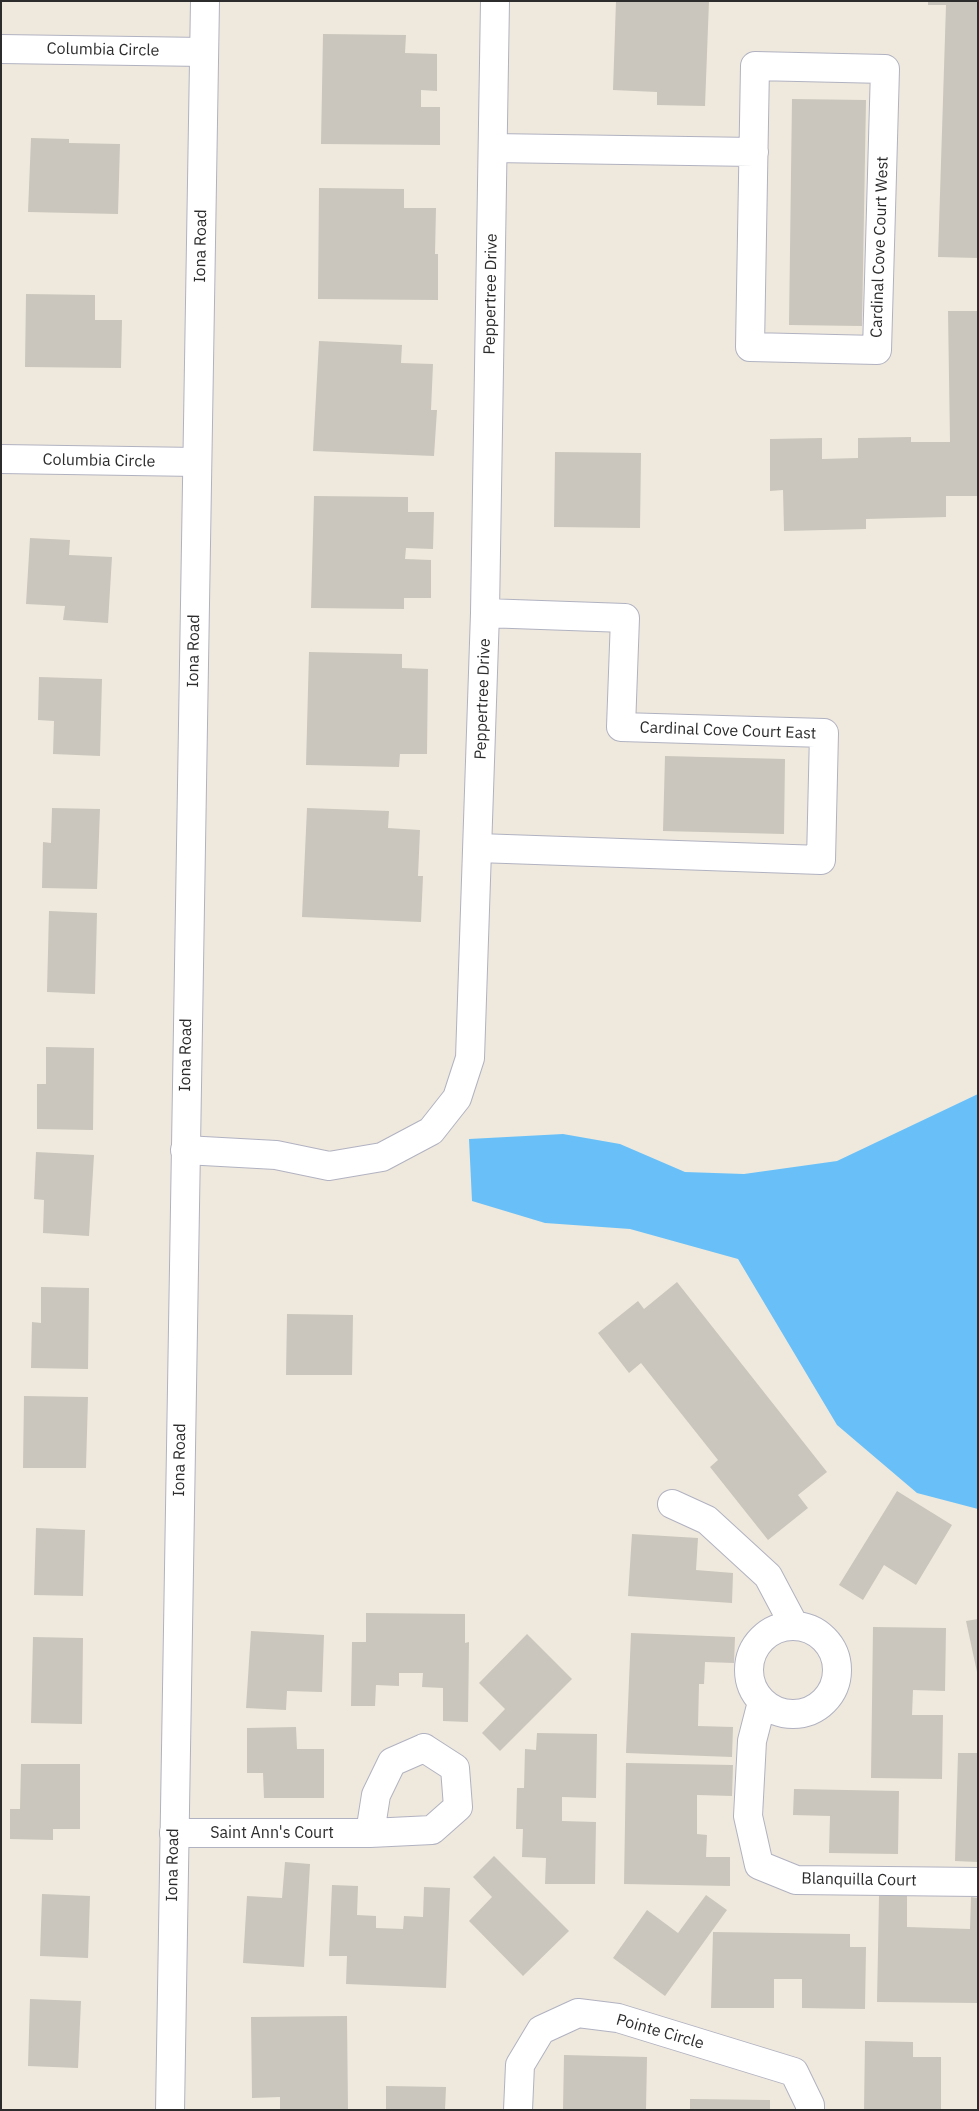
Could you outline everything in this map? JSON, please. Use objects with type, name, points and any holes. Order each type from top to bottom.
[{"type":"street","name":"Iona Road","points":[[170,2110],[205,1]]},
{"type":"street","name":"Peppertree Drive","points":[[185,1150],[276,1155],[329,1166],[382,1157],[431,1131],[457,1098],[470,1058],[485,613],[496,1]]},
{"type":"street","name":"Columbia Circle","points":[[1,49],[204,52]]},
{"type":"street","name":"Cardinal Cove Court West","points":[[756,66],[885,69],[877,350],[750,347],[754,152],[756,66]]},
{"type":"street","points":[[493,148],[754,152]]},
{"type":"street","name":"Columbia Circle","points":[[1,459],[197,462]]},
{"type":"street","name":"Cardinal Cove Court East","points":[[478,848],[821,860],[824,733],[621,727],[625,618],[485,613]]},
{"type":"street","points":[[672,1504],[707,1520],[768,1576],[794,1625]]},
{"type":"street","points":[[794,1625],[809,1628],[822,1636],[831,1646],[837,1660],[838,1674],[834,1688],[826,1700],[802,1714],[788,1714],[774,1710],[762,1702],[753,1690],[749,1675],[752,1653],[766,1634],[779,1627],[794,1625]]},
{"type":"street","name":"Blanquilla Court","points":[[762,1702],[752,1741],[748,1816],[759,1865],[796,1880],[978,1882]]},
{"type":"street","name":"Saint Ann's Court","points":[[174,1833],[370,1833]]},
{"type":"street","name":"Pointe Circle","points":[[518,2110],[520,2065],[541,2030],[578,2013],[618,2018],[794,2072],[810,2105],[810,2110]]},
{"type":"water","points":[[978,1094],[978,1509],[917,1493],[837,1425],[738,1259],[630,1229],[545,1223],[472,1201],[469,1139],[563,1134],[620,1144],[685,1172],[744,1174],[837,1161]]},
{"type":"building","points":[[616,1],[709,1],[705,106],[657,105],[657,92],[613,90]]},
{"type":"building","points":[[928,1],[978,1],[978,258],[938,257],[946,5],[928,5]]},
{"type":"building","points":[[323,34],[406,35],[405,53],[437,54],[437,91],[421,90],[421,107],[440,107],[440,145],[321,144]]},
{"type":"building","points":[[792,99],[866,100],[862,326],[789,325]]},
{"type":"building","points":[[31,138],[69,139],[69,143],[120,144],[118,214],[28,212]]},
{"type":"building","points":[[319,188],[404,189],[404,208],[436,208],[435,254],[438,254],[438,300],[318,299]]},
{"type":"building","points":[[26,294],[95,295],[95,320],[122,320],[121,368],[25,367]]},
{"type":"building","points":[[948,311],[978,311],[978,496],[946,496],[946,517],[866,519],[866,529],[784,531],[783,490],[770,491],[770,439],[822,438],[822,459],[858,458],[858,438],[911,437],[911,442],[950,442]]},
{"type":"building","points":[[319,341],[402,345],[401,363],[433,364],[431,410],[437,410],[434,456],[313,451]]},
{"type":"building","points":[[555,452],[641,453],[640,528],[554,527]]},
{"type":"building","points":[[314,496],[408,497],[408,512],[434,512],[433,549],[406,548],[405,559],[431,560],[431,598],[404,598],[404,609],[311,608]]},
{"type":"building","points":[[30,538],[70,540],[69,555],[112,557],[108,623],[63,620],[65,606],[26,604]]},
{"type":"building","points":[[309,652],[402,654],[402,668],[428,669],[427,754],[400,754],[399,767],[306,765]]},
{"type":"building","points":[[39,677],[102,679],[100,756],[53,754],[54,721],[38,720]]},
{"type":"building","points":[[665,756],[785,759],[784,834],[663,831]]},
{"type":"building","points":[[52,808],[100,809],[97,889],[42,888],[43,842],[51,843]]},
{"type":"building","points":[[307,808],[389,811],[388,828],[420,830],[418,876],[423,876],[421,922],[302,917]]},
{"type":"building","points":[[49,911],[97,913],[95,994],[47,992]]},
{"type":"building","points":[[46,1047],[94,1048],[93,1130],[37,1129],[37,1084],[46,1084]]},
{"type":"building","points":[[36,1152],[94,1155],[89,1236],[43,1233],[44,1200],[34,1199]]},
{"type":"building","points":[[677,1282],[827,1472],[798,1495],[808,1508],[768,1540],[710,1467],[718,1460],[641,1363],[629,1373],[598,1333],[638,1301],[644,1309]]},
{"type":"building","points":[[41,1287],[89,1288],[88,1369],[31,1368],[32,1322],[41,1323]]},
{"type":"building","points":[[287,1314],[353,1315],[352,1375],[286,1375]]},
{"type":"building","points":[[24,1396],[88,1397],[86,1468],[23,1468]]},
{"type":"building","points":[[897,1491],[952,1525],[916,1585],[884,1565],[863,1600],[839,1585]]},
{"type":"building","points":[[36,1528],[85,1530],[83,1596],[34,1595]]},
{"type":"building","points":[[632,1534],[698,1538],[696,1570],[733,1573],[732,1603],[628,1596]]},
{"type":"building","points":[[366,1613],[465,1614],[465,1643],[469,1642],[468,1722],[443,1721],[443,1688],[422,1687],[423,1673],[399,1673],[399,1686],[376,1685],[375,1706],[351,1706],[352,1642],[366,1642]]},
{"type":"building","points":[[978,1619],[978,1672],[977,1672],[966,1621]]},
{"type":"building","points":[[873,1627],[946,1628],[945,1691],[913,1690],[912,1715],[943,1715],[942,1779],[871,1778]]},
{"type":"building","points":[[251,1631],[324,1635],[322,1692],[287,1691],[286,1710],[246,1708]]},
{"type":"building","points":[[631,1633],[735,1637],[734,1663],[705,1662],[704,1684],[699,1684],[698,1726],[733,1727],[732,1757],[626,1753]]},
{"type":"building","points":[[527,1634],[572,1679],[500,1751],[482,1733],[505,1709],[479,1683]]},
{"type":"building","points":[[33,1637],[83,1638],[82,1724],[31,1723]]},
{"type":"building","points":[[296,1727],[297,1749],[324,1749],[324,1798],[264,1798],[263,1773],[247,1773],[247,1728]]},
{"type":"building","points":[[537,1733],[597,1734],[596,1798],[562,1797],[562,1821],[596,1822],[595,1884],[545,1884],[546,1858],[522,1857],[523,1829],[516,1829],[517,1788],[524,1788],[525,1749],[536,1750]]},
{"type":"building","points":[[958,1753],[978,1753],[978,1862],[955,1861]]},
{"type":"building","points":[[626,1763],[733,1765],[732,1796],[697,1795],[697,1834],[707,1835],[706,1857],[730,1857],[730,1886],[624,1884]]},
{"type":"building","points":[[21,1764],[80,1764],[80,1829],[53,1829],[53,1840],[10,1839],[10,1809],[20,1809]]},
{"type":"building","points":[[794,1789],[899,1791],[898,1854],[829,1853],[830,1816],[793,1815]]},
{"type":"building","points":[[494,1856],[569,1931],[523,1976],[469,1921],[492,1897],[473,1877]]},
{"type":"building","points":[[285,1862],[310,1864],[304,1967],[243,1963],[247,1896],[282,1898]]},
{"type":"building","points":[[332,1885],[358,1886],[357,1915],[376,1916],[376,1928],[403,1929],[404,1916],[423,1917],[424,1887],[450,1888],[446,1988],[346,1984],[347,1956],[329,1956]]},
{"type":"building","points":[[42,1894],[90,1896],[88,1958],[40,1956]]},
{"type":"building","points":[[706,1895],[727,1910],[665,1996],[613,1958],[647,1910],[678,1933]]},
{"type":"building","points":[[879,1896],[907,1896],[907,1927],[970,1929],[971,1897],[978,1898],[978,2003],[877,2002]]},
{"type":"building","points":[[713,1932],[850,1934],[850,1947],[866,1947],[865,2009],[802,2008],[802,1979],[774,1979],[774,2008],[711,2008]]},
{"type":"building","points":[[30,1999],[81,2001],[78,2068],[28,2066]]},
{"type":"building","points":[[347,2016],[348,2110],[280,2110],[280,2097],[252,2098],[251,2017]]},
{"type":"building","points":[[865,2041],[913,2042],[913,2057],[941,2057],[941,2110],[864,2110]]},
{"type":"building","points":[[564,2055],[647,2057],[646,2110],[563,2110]]},
{"type":"building","points":[[386,2086],[446,2087],[445,2110],[386,2110]]},
{"type":"building","points":[[690,2099],[770,2100],[770,2110],[690,2110]]}]
